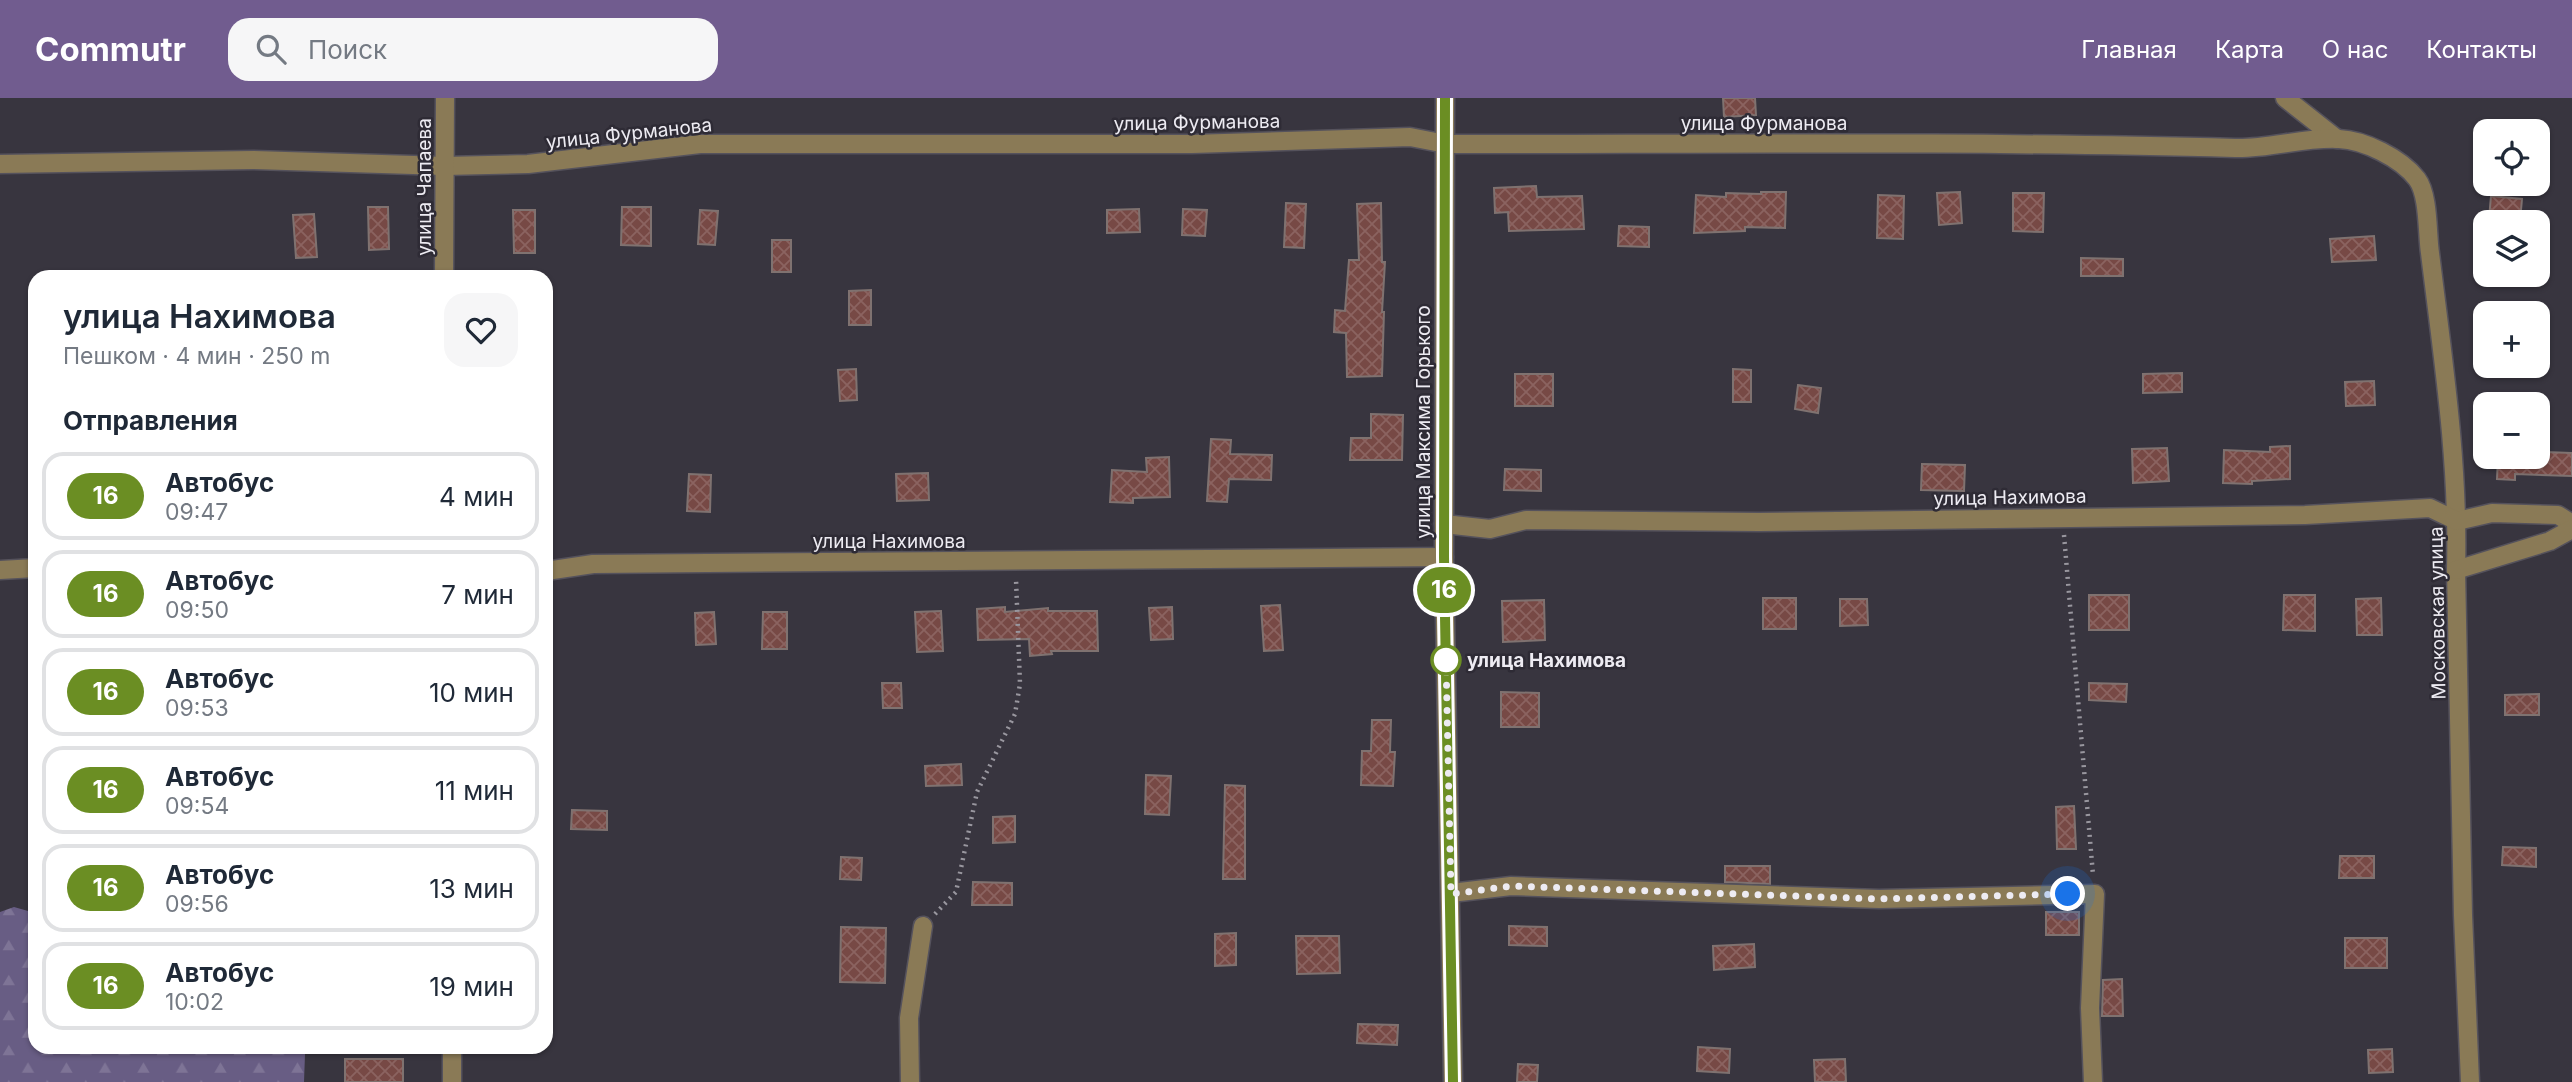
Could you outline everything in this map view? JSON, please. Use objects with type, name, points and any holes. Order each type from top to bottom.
[{"type":"street","name":"улица Чапаева","points":[[444,270],[445,98]]},
{"type":"street","name":"улица Максима Горького","points":[[1445,98],[1444,557],[1453,1082]]},
{"type":"street","points":[[2285,98],[2337,139]]},
{"type":"street","name":"улица Фурманова","points":[[0,164],[253,160],[445,166],[528,164],[700,144],[1192,144],[1410,137],[1446,144],[2117,144],[2242,148],[2337,139],[2365,143],[2392,158]]},
{"type":"street","name":"Московская улица","points":[[2392,158],[2418,180],[2427,213],[2428,243],[2449,405],[2457,521],[2463,915],[2470,1082]]},
{"type":"street","name":"улица Нахимова","points":[[1444,524],[1490,529],[1526,520],[1759,522],[2305,515],[2430,508],[2457,521]]},
{"type":"street","points":[[2456,570],[2550,541],[2572,527],[2557,515],[2492,513],[2457,521]]},
{"type":"street","name":"улица Нахимова","points":[[553,570],[593,564],[1444,557]]},
{"type":"street","points":[[0,569],[28,568]]},
{"type":"street","points":[[1451,894],[1511,886],[1879,899],[2095,894],[2090,1008],[2093,1082]]},
{"type":"street","points":[[910,1082],[909,1018],[923,926]]},
{"type":"street","points":[[452,1054],[452,1082]]},
{"type":"path","points":[[2063,517],[2095,894]]},
{"type":"path","points":[[923,926],[956,892],[977,792],[1014,713],[1020,684],[1016,561]]},
{"type":"green space","points":[[14,907],[28,911],[28,1054],[305,1054],[304,1082],[0,1082],[0,912]]},
{"type":"building","points":[[1723,98],[1755,98],[1756,115],[1724,117]]},
{"type":"building","points":[[1536,186],[1537,197],[1582,196],[1584,229],[1509,231],[1508,212],[1495,213],[1494,188]]},
{"type":"building","points":[[1786,192],[1785,228],[1745,227],[1745,231],[1694,233],[1696,195],[1726,197],[1726,193]]},
{"type":"building","points":[[1960,192],[1962,223],[1939,225],[1937,193]]},
{"type":"building","points":[[2013,193],[2044,193],[2043,232],[2013,231]]},
{"type":"building","points":[[1878,195],[1904,196],[1903,239],[1877,238]]},
{"type":"building","points":[[2491,196],[2522,199],[2521,210],[2490,210]]},
{"type":"building","points":[[1286,203],[1306,204],[1304,248],[1284,247]]},
{"type":"building","points":[[1381,203],[1382,262],[1385,262],[1382,376],[1347,377],[1346,333],[1334,332],[1335,310],[1345,311],[1349,260],[1359,260],[1357,204]]},
{"type":"building","points":[[368,207],[388,207],[389,249],[369,250]]},
{"type":"building","points":[[622,207],[651,207],[651,246],[621,245]]},
{"type":"building","points":[[1139,209],[1140,232],[1107,233],[1107,210]]},
{"type":"building","points":[[1183,209],[1207,210],[1205,236],[1182,235]]},
{"type":"building","points":[[513,210],[535,210],[535,253],[514,253]]},
{"type":"building","points":[[700,210],[718,211],[715,245],[698,244]]},
{"type":"building","points":[[314,214],[317,257],[296,258],[293,215]]},
{"type":"building","points":[[1619,226],[1649,227],[1649,247],[1618,246]]},
{"type":"building","points":[[2374,236],[2376,260],[2332,262],[2330,239]]},
{"type":"building","points":[[772,240],[791,240],[791,272],[772,272]]},
{"type":"building","points":[[2081,258],[2123,259],[2123,276],[2081,276]]},
{"type":"building","points":[[871,290],[871,325],[849,325],[849,291]]},
{"type":"building","points":[[856,369],[857,400],[840,401],[838,370]]},
{"type":"building","points":[[1733,369],[1751,370],[1751,402],[1733,402]]},
{"type":"building","points":[[2182,373],[2182,392],[2143,393],[2143,374]]},
{"type":"building","points":[[1515,374],[1553,374],[1553,406],[1515,406]]},
{"type":"building","points":[[2374,381],[2375,405],[2346,406],[2345,382]]},
{"type":"building","points":[[1798,385],[1821,388],[1818,413],[1795,409]]},
{"type":"building","points":[[1371,414],[1403,415],[1402,460],[1350,460],[1351,438],[1371,438]]},
{"type":"building","points":[[1211,439],[1231,440],[1230,454],[1272,455],[1271,480],[1229,479],[1227,502],[1207,501]]},
{"type":"building","points":[[2290,446],[2290,479],[2252,481],[2252,484],[2223,483],[2224,450],[2270,452],[2270,447]]},
{"type":"building","points":[[2167,448],[2169,481],[2133,483],[2132,449]]},
{"type":"building","points":[[2550,452],[2572,453],[2572,476],[2515,474],[2515,480],[2497,479],[2497,469],[2550,469]]},
{"type":"building","points":[[1169,457],[1170,497],[1133,498],[1133,503],[1110,502],[1112,470],[1147,472],[1146,458]]},
{"type":"building","points":[[1922,464],[1965,465],[1964,491],[1921,490]]},
{"type":"building","points":[[1505,469],[1541,470],[1541,491],[1504,490]]},
{"type":"building","points":[[928,473],[929,500],[897,501],[896,474]]},
{"type":"building","points":[[689,474],[711,475],[710,512],[687,511]]},
{"type":"building","points":[[2089,595],[2129,595],[2129,630],[2089,630]]},
{"type":"building","points":[[2284,595],[2315,595],[2315,631],[2283,630]]},
{"type":"building","points":[[1763,598],[1796,598],[1796,629],[1763,629]]},
{"type":"building","points":[[2381,598],[2382,635],[2357,635],[2356,599]]},
{"type":"building","points":[[1840,599],[1867,599],[1868,625],[1840,626]]},
{"type":"building","points":[[1544,600],[1545,640],[1503,642],[1502,601]]},
{"type":"building","points":[[1280,605],[1283,650],[1264,651],[1261,606]]},
{"type":"building","points":[[1005,607],[1005,612],[1048,608],[1048,611],[1097,611],[1098,651],[1051,651],[1052,654],[1030,656],[1029,639],[978,640],[977,609]]},
{"type":"building","points":[[1172,607],[1173,639],[1151,640],[1149,608]]},
{"type":"building","points":[[941,611],[943,651],[917,652],[915,612]]},
{"type":"building","points":[[714,612],[716,644],[696,645],[695,613]]},
{"type":"building","points":[[763,612],[787,612],[787,649],[762,649]]},
{"type":"building","points":[[882,683],[901,683],[902,708],[883,708]]},
{"type":"building","points":[[2089,683],[2127,684],[2126,702],[2089,700]]},
{"type":"building","points":[[1501,692],[1539,693],[1539,727],[1501,727]]},
{"type":"building","points":[[2539,694],[2539,715],[2505,715],[2505,695]]},
{"type":"building","points":[[1372,720],[1391,720],[1390,752],[1395,752],[1393,786],[1361,785],[1362,751],[1371,751]]},
{"type":"building","points":[[961,764],[962,785],[926,786],[925,766]]},
{"type":"building","points":[[1146,775],[1171,776],[1169,815],[1145,814]]},
{"type":"building","points":[[1225,785],[1245,786],[1245,879],[1223,879]]},
{"type":"building","points":[[2074,806],[2076,849],[2057,849],[2056,807]]},
{"type":"building","points":[[572,810],[607,811],[607,830],[571,829]]},
{"type":"building","points":[[1015,816],[1015,842],[993,843],[993,817]]},
{"type":"building","points":[[2503,847],[2536,848],[2536,867],[2502,865]]},
{"type":"building","points":[[2340,856],[2374,856],[2374,878],[2339,878]]},
{"type":"building","points":[[841,857],[862,858],[861,880],[840,879]]},
{"type":"building","points":[[1725,866],[1770,866],[1770,884],[1725,882]]},
{"type":"building","points":[[973,882],[1012,883],[1012,905],[972,905]]},
{"type":"building","points":[[2046,912],[2079,912],[2079,935],[2046,935]]},
{"type":"building","points":[[1509,926],[1547,927],[1547,946],[1509,945]]},
{"type":"building","points":[[841,927],[886,928],[885,983],[840,982]]},
{"type":"building","points":[[1236,933],[1236,965],[1215,966],[1215,934]]},
{"type":"building","points":[[1296,936],[1339,936],[1340,973],[1297,974]]},
{"type":"building","points":[[2345,938],[2387,938],[2387,968],[2345,968]]},
{"type":"building","points":[[1754,944],[1755,967],[1714,970],[1713,946]]},
{"type":"building","points":[[2122,979],[2123,1016],[2102,1016],[2103,980]]},
{"type":"building","points":[[1358,1024],[1398,1025],[1397,1045],[1357,1043]]},
{"type":"building","points":[[1698,1047],[1730,1049],[1729,1073],[1697,1071]]},
{"type":"building","points":[[2392,1049],[2393,1072],[2369,1073],[2368,1050]]},
{"type":"building","points":[[345,1059],[403,1059],[403,1082],[345,1082]]},
{"type":"building","points":[[1845,1059],[1846,1082],[1815,1082],[1814,1060]]},
{"type":"building","points":[[1518,1064],[1538,1065],[1537,1082],[1517,1082]]},
{"type":"bus line","name":"16","points":[[1445,98],[1444,557],[1453,1082]]},
{"type":"place","name":"улица Нахимова","points":[[1446,660]]},
{"type":"route","points":[[1446,660],[1451,894],[1511,886],[1879,899],[2068,894]]}]
